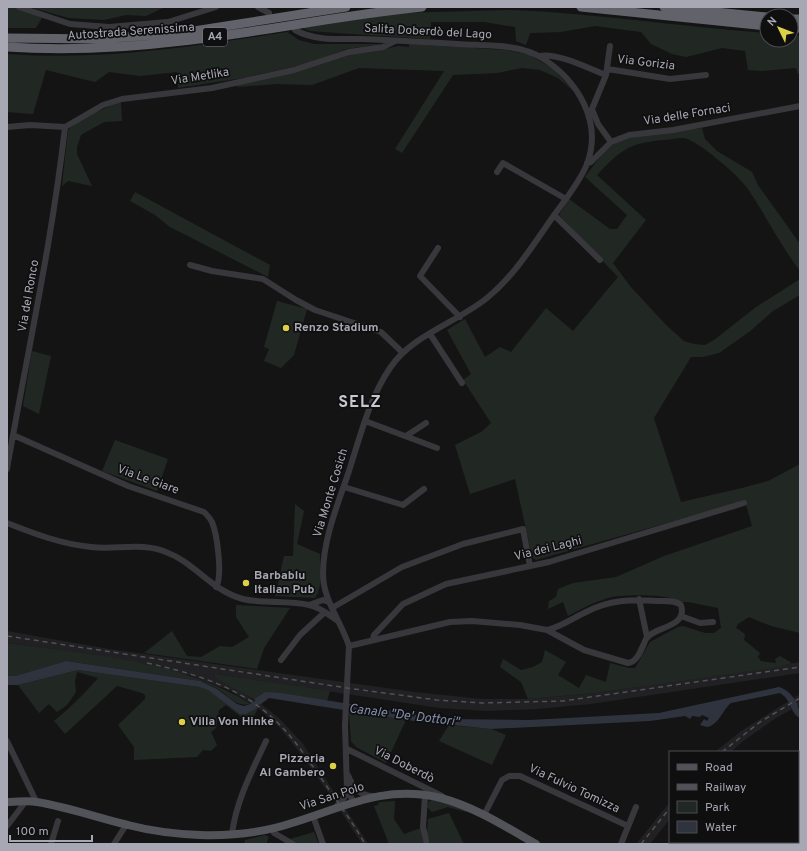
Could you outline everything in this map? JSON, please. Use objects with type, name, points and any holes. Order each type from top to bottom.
[{"type":"highway","name":"Autostrada Serenissima","points":[[7,38],[100,39],[160,35],[212,29],[346,7]]},
{"type":"highway","name":"Autostrada Serenissima","points":[[7,47],[101,48],[182,41],[344,16],[422,7]]},
{"type":"highway","points":[[581,7],[759,25]]},
{"type":"highway","points":[[664,7],[759,16]]},
{"type":"main road","name":"Via San Polo","points":[[7,802],[36,802],[126,825],[181,833],[232,834],[248,833],[272,828],[372,796],[388,794],[425,796],[452,801],[484,815],[536,844]]},
{"type":"street","points":[[19,7],[70,24],[109,27],[168,22],[216,7]]},
{"type":"street","points":[[258,7],[269,13]]},
{"type":"street","name":"Salita Doberdò del Lago","points":[[295,30],[314,37],[397,40],[520,48],[540,56],[565,76],[582,99],[588,115],[591,135],[591,149],[587,163]]},
{"type":"street","name":"Via Metlika","points":[[65,126],[103,105],[122,99],[219,86],[294,70],[349,52],[383,47],[397,40]]},
{"type":"street","name":"Via Gorizia","points":[[610,46],[607,72],[592,109],[598,124],[611,142]]},
{"type":"street","name":"Salita Doberdò del Lago","points":[[540,56],[546,55],[607,72]]},
{"type":"street","name":"Via Gorizia","points":[[607,72],[670,79],[706,74]]},
{"type":"street","name":"Via delle Fornaci","points":[[587,163],[591,162],[611,142],[629,135],[674,130],[800,106]]},
{"type":"street","points":[[7,127],[30,125],[65,126]]},
{"type":"street","name":"Via del Ronco","points":[[7,469],[44,276],[59,181],[65,126]]},
{"type":"street","points":[[497,172],[503,163],[566,199]]},
{"type":"street","name":"Via Monte Cosich","points":[[349,646],[329,602],[324,586],[323,574],[326,544],[365,421],[380,385],[390,368],[403,353],[430,334],[460,317],[503,285],[530,251],[566,199],[587,163]]},
{"type":"street","points":[[554,215],[600,260]]},
{"type":"street","points":[[438,248],[420,276],[460,317]]},
{"type":"street","points":[[190,265],[212,271],[263,279],[315,310],[381,332],[403,353]]},
{"type":"street","points":[[430,334],[462,383]]},
{"type":"street","points":[[365,421],[437,448]]},
{"type":"street","points":[[406,436],[426,423]]},
{"type":"street","name":"Via Le Giare","points":[[14,435],[128,486],[204,512],[211,519],[214,527],[220,574],[216,587]]},
{"type":"street","points":[[344,487],[403,505],[424,488]]},
{"type":"street","name":"Via dei Laghi","points":[[373,639],[374,635],[408,600],[446,584],[550,562],[744,503]]},
{"type":"street","points":[[7,523],[56,542],[92,547],[145,546],[158,549],[181,560],[216,587],[231,595],[256,601],[313,605],[338,621]]},
{"type":"street","points":[[332,608],[402,567],[463,544],[523,529],[530,566]]},
{"type":"street","points":[[313,605],[324,586]]},
{"type":"street","points":[[353,801],[347,770],[345,711],[349,646],[373,639],[462,620],[520,625],[547,630],[584,650],[628,664],[635,660],[647,638],[678,621],[682,610],[678,603],[639,599],[612,601],[547,630]]},
{"type":"street","points":[[639,599],[647,638]]},
{"type":"street","points":[[313,605],[323,600],[329,602]]},
{"type":"street","points":[[281,660],[300,635],[324,612]]},
{"type":"street","points":[[681,616],[700,623],[713,622]]},
{"type":"street","points":[[7,741],[36,802]]},
{"type":"street","points":[[232,834],[235,817],[243,791],[266,741]]},
{"type":"street","name":"Via Doberdò","points":[[346,749],[452,801]]},
{"type":"street","name":"Via Fulvio Tomizza","points":[[484,815],[502,780],[509,776],[520,776],[628,826]]},
{"type":"street","points":[[350,789],[372,796]]},
{"type":"street","points":[[336,807],[350,789]]},
{"type":"street","points":[[425,796],[422,827],[427,844]]},
{"type":"street","points":[[7,826],[26,802]]},
{"type":"street","name":"Via Fulvio Tomizza","points":[[621,844],[636,807]]},
{"type":"street","points":[[313,816],[323,844]]},
{"type":"street","points":[[51,844],[58,821]]},
{"type":"street","points":[[114,844],[126,825]]},
{"type":"street","points":[[272,828],[274,833],[293,844]]},
{"type":"shaded area","points":[[7,631],[109,649],[415,692],[482,699],[528,699],[595,693],[800,662],[800,673],[591,704],[538,709],[487,711],[439,708],[215,674],[215,678],[261,704],[279,718],[303,744],[336,795],[338,794],[341,798],[335,802],[280,728],[258,708],[231,691],[189,675],[144,664],[7,643]]},
{"type":"shaded area","points":[[800,694],[800,705],[776,718],[742,742],[732,751],[716,751],[741,731]]},
{"type":"shaded area","points":[[669,803],[669,820],[650,844],[636,844]]},
{"type":"shaded area","points":[[345,808],[368,844],[362,844],[340,810]]},
{"type":"green space","points":[[7,7],[19,7],[43,16],[36,28],[7,28]]},
{"type":"green space","points":[[29,7],[165,7],[146,16],[126,15],[104,20],[69,18]]},
{"type":"green space","points":[[510,10],[606,17],[759,32],[759,48],[799,48],[800,36],[800,74],[798,74],[796,68],[762,71],[748,70],[745,51],[722,48],[686,57],[672,54],[651,44],[641,32],[595,26],[561,32],[530,33],[526,45],[516,41],[515,27],[484,22],[431,22],[430,39],[310,31],[300,27],[397,13]]},
{"type":"green space","points":[[287,32],[299,40],[314,44],[380,44],[347,49],[306,64],[243,78],[178,88],[177,72],[140,76],[109,72],[95,82],[46,70],[33,114],[7,112],[7,54],[78,56],[113,54],[217,43]]},
{"type":"green space","points":[[409,44],[507,50],[530,55],[553,69],[576,93],[558,78],[540,70],[522,68],[497,73],[453,75],[402,153],[395,149],[444,71],[359,68],[312,85],[277,84],[238,87],[235,85],[358,51],[381,50],[398,46],[409,47]]},
{"type":"green space","points":[[121,102],[122,121],[104,122],[81,135],[77,147],[77,154],[92,186],[68,181],[62,186],[68,130],[101,110]]},
{"type":"green space","points":[[702,128],[705,139],[717,151],[752,172],[758,185],[800,244],[800,271],[786,251],[755,199],[743,183],[708,151],[689,140],[683,138],[662,140],[632,146],[619,154],[597,175],[646,220],[613,263],[630,286],[667,326],[684,341],[705,345],[714,340],[756,307],[800,279],[800,295],[773,311],[749,332],[719,353],[703,357],[691,357],[654,418],[681,502],[768,481],[800,464],[800,633],[771,626],[749,617],[738,624],[736,628],[745,634],[744,640],[760,653],[758,657],[761,661],[776,663],[775,659],[780,656],[792,663],[778,667],[595,693],[528,699],[521,682],[500,667],[503,659],[521,670],[533,667],[542,662],[545,650],[566,662],[558,675],[579,688],[586,675],[606,682],[610,663],[635,668],[650,642],[678,627],[683,626],[705,633],[714,633],[721,628],[718,608],[657,596],[635,595],[608,598],[568,616],[563,602],[548,609],[549,601],[556,597],[558,589],[573,583],[616,577],[664,556],[752,526],[745,501],[536,560],[532,557],[515,479],[470,494],[455,445],[481,432],[491,423],[463,380],[471,374],[447,330],[465,319],[485,357],[500,347],[511,352],[546,308],[573,331],[618,277],[559,215],[569,199],[610,229],[617,229],[627,215],[585,177],[600,157],[611,146],[619,141],[642,135]]},
{"type":"green space","points":[[135,192],[270,265],[268,277],[170,227],[155,215],[130,201]]},
{"type":"green space","name":"Renzo Stadium","points":[[277,301],[307,309],[294,355],[281,368],[264,361],[269,349],[264,347]]},
{"type":"green space","points":[[32,351],[51,356],[39,414],[23,406]]},
{"type":"green space","points":[[115,440],[168,459],[157,491],[102,471]]},
{"type":"green space","points":[[295,504],[304,511],[297,544],[320,554],[320,583],[318,593],[315,598],[275,596],[284,556],[293,556]]},
{"type":"green space","points":[[236,605],[290,608],[264,648],[257,669],[144,653],[172,631],[187,656],[201,657],[220,646],[232,647],[249,637],[236,617]]},
{"type":"green space","points":[[7,643],[101,656],[164,668],[194,677],[223,689],[251,704],[246,705],[237,703],[218,689],[200,681],[66,661],[15,676],[7,676]]},
{"type":"green space","points":[[78,670],[199,687],[208,690],[246,714],[258,708],[250,724],[226,705],[219,710],[216,728],[211,732],[217,745],[211,751],[203,750],[197,757],[134,760],[134,747],[118,725],[145,699],[145,695],[142,693],[117,686],[65,734],[54,721],[66,711],[98,678],[77,672],[75,681],[76,692],[67,705],[57,712],[49,704],[39,713],[18,685]]},
{"type":"green space","points":[[215,674],[330,691],[327,701],[265,692],[254,699],[215,678]]},
{"type":"green space","points":[[349,711],[406,720],[386,763],[356,747],[351,741]]},
{"type":"green space","points":[[449,725],[491,729],[506,735],[492,765],[439,741]]},
{"type":"green space","points":[[437,800],[467,810],[466,812],[448,807],[432,812],[427,807],[429,801]]},
{"type":"green space","points":[[395,801],[394,819],[404,834],[421,828],[424,844],[389,844],[374,806],[378,805],[379,802]]},
{"type":"green space","points":[[449,813],[464,844],[431,844],[427,834],[428,819]]},
{"type":"green space","points":[[314,832],[319,844],[299,844],[290,839]]},
{"type":"green space","points":[[265,835],[269,837],[266,844],[244,844],[245,840]]},
{"type":"water","points":[[66,661],[200,681],[217,689],[237,704],[244,706],[251,704],[258,708],[246,714],[240,714],[208,690],[199,687],[78,670],[18,685],[7,685],[7,676],[15,676]]},
{"type":"water","points":[[779,687],[788,692],[794,699],[799,708],[800,718],[794,713],[787,699],[780,693],[731,703],[715,723],[707,727],[700,725],[704,719],[707,721],[709,718],[702,715],[700,717],[692,716],[690,719],[685,716],[650,721],[491,729],[406,720],[269,698],[261,704],[254,699],[265,692],[281,693],[444,719],[530,720],[659,713]]},
{"type":"waterway","name":"Canale \"De' Dottori\"","points":[[248,709],[264,698]]},
{"type":"railway","points":[[7,636],[347,688],[437,700],[483,703],[563,701],[800,667]]},
{"type":"railway","points":[[147,663],[184,672],[219,684],[251,701],[266,712],[286,731],[302,751],[365,844]]},
{"type":"railway","points":[[723,751],[760,722],[800,698]]},
{"type":"railway","points":[[641,844],[669,809]]},
{"type":"place","name":"Renzo Stadium","points":[[286,328]]},
{"type":"place","name":"Barbablu Italian Pub","points":[[246,583]]},
{"type":"place","name":"Villa Von Hinke","points":[[182,722]]},
{"type":"place","name":"Pizzeria Al Gambero","points":[[333,766]]},
{"type":"district","name":"SELZ","points":[[360,403]]}]
